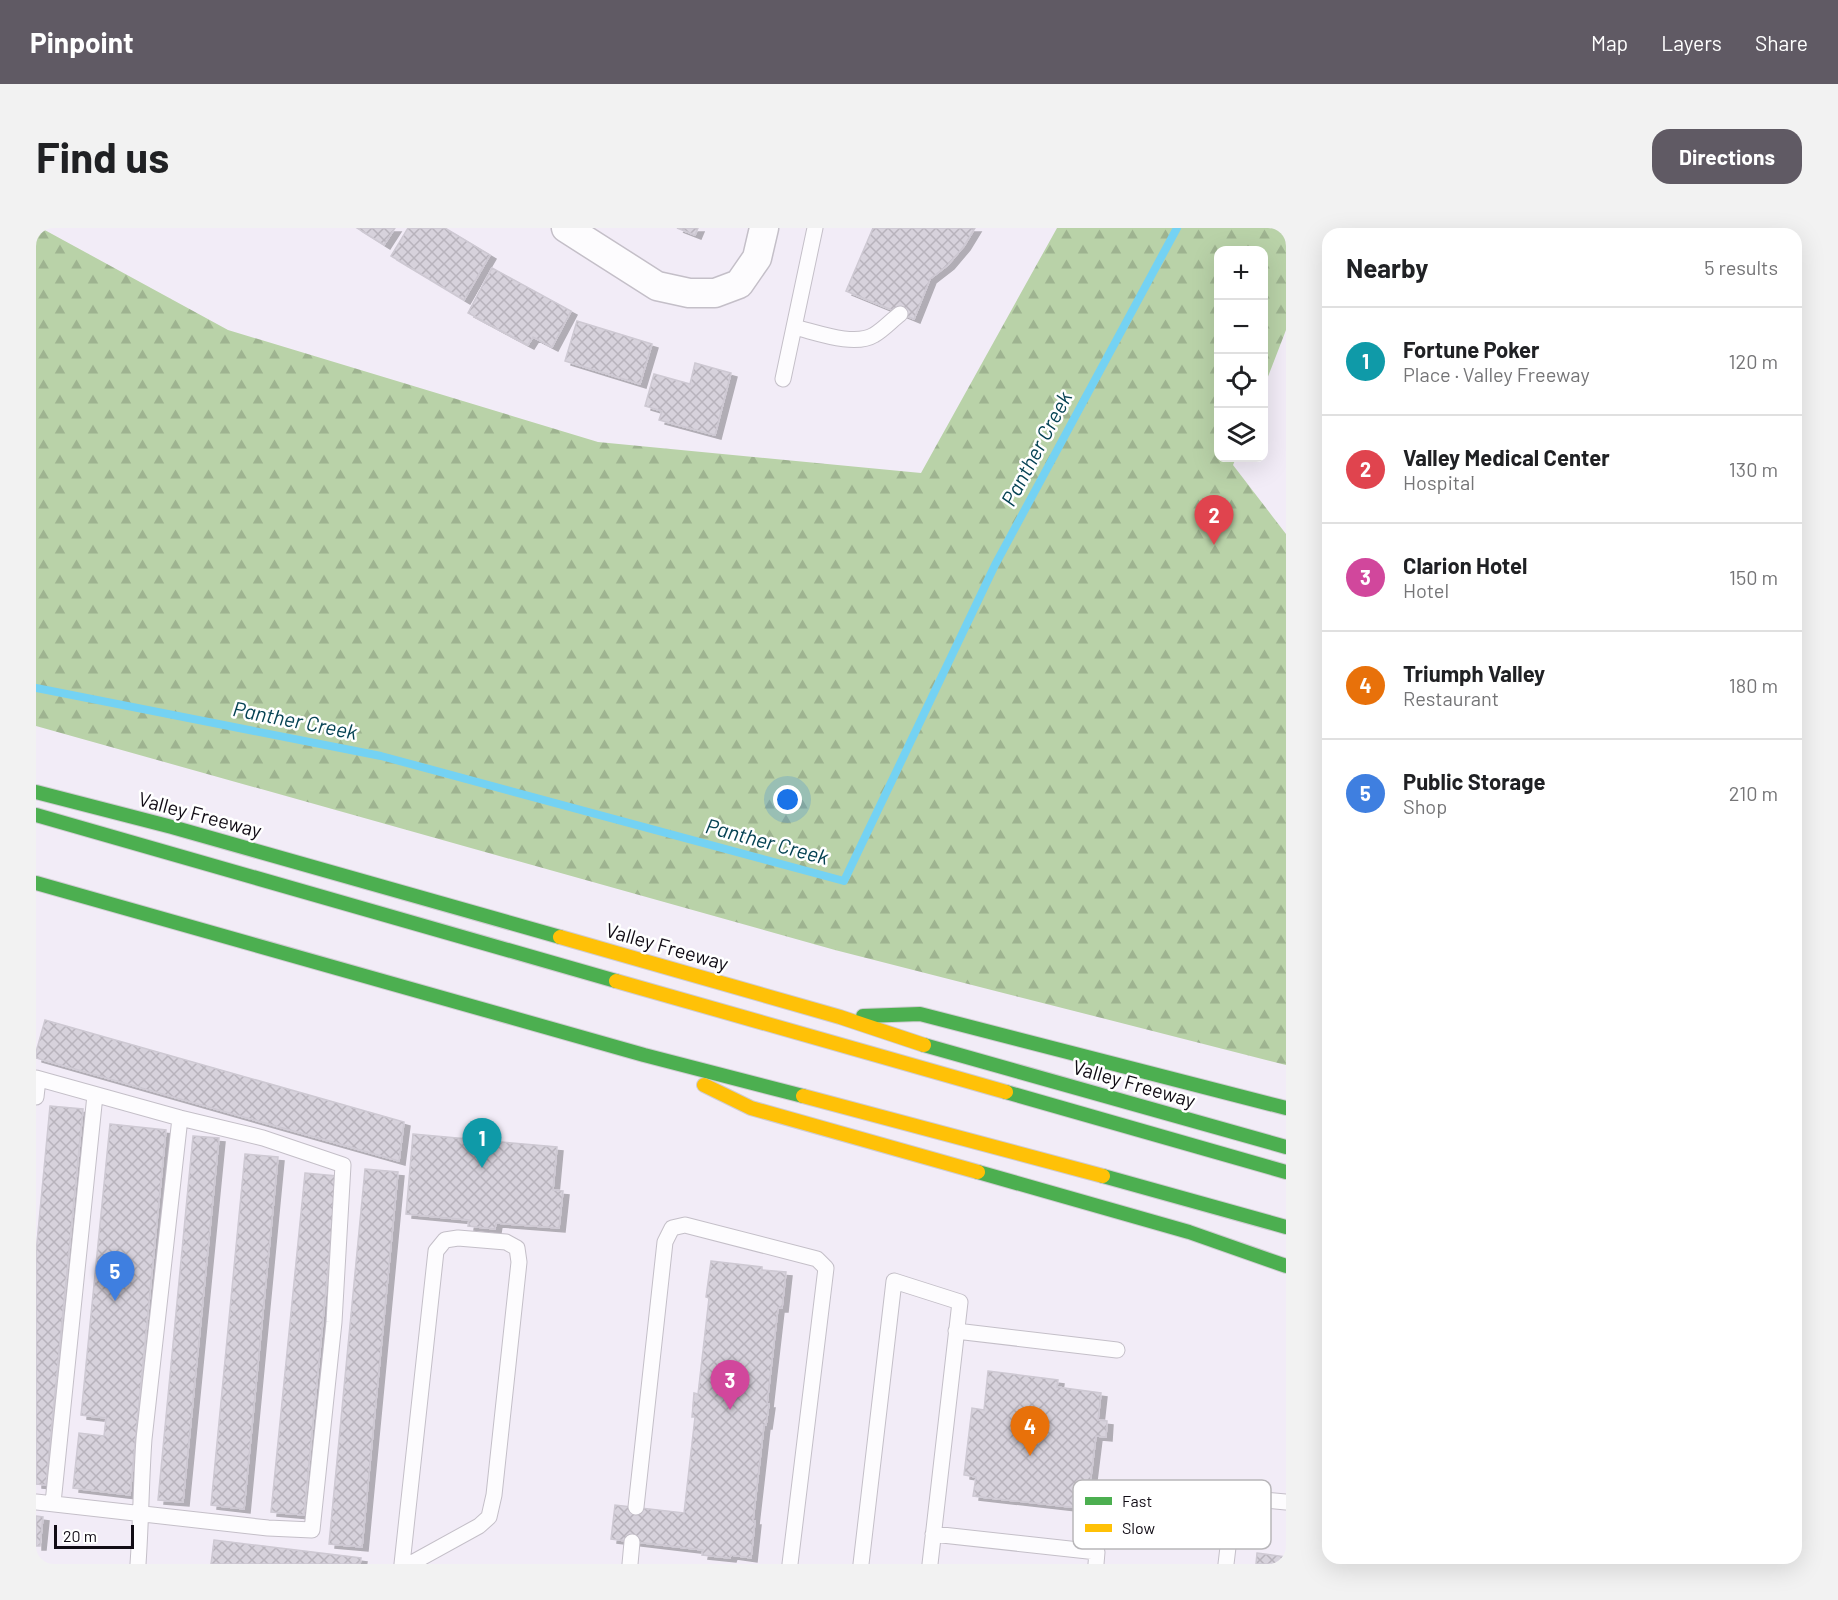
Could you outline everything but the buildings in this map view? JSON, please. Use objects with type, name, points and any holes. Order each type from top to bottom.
[{"type":"highway","name":"Valley Freeway","points":[[36,792],[172,827],[840,1017],[918,1043],[1286,1148]]},
{"type":"highway","points":[[36,815],[1286,1172]]},
{"type":"highway","points":[[36,883],[644,1055],[1006,1149],[1286,1227]]},
{"type":"highway","points":[[840,1017],[920,1014],[1286,1108]]},
{"type":"highway","points":[[644,1055],[751,1108],[1189,1232],[1286,1266]]},
{"type":"street","points":[[566,228],[657,286],[689,293],[715,293],[739,284],[757,258],[764,228]]},
{"type":"lane","points":[[783,379],[815,228]]},
{"type":"lane","points":[[794,327],[848,340],[862,340],[874,335],[900,314]]},
{"type":"lane","points":[[36,1097],[37,1078],[180,1118],[263,1138],[343,1165],[334,1322],[312,1530],[268,1528],[36,1502]]},
{"type":"lane","points":[[52,1503],[94,1095]]},
{"type":"lane","points":[[138,1564],[144,1439],[180,1118]]},
{"type":"lane","points":[[636,1507],[665,1242],[672,1228],[685,1225],[817,1259],[826,1268],[790,1564]]},
{"type":"lane","points":[[402,1564],[436,1251],[445,1240],[458,1238],[506,1242],[517,1248],[519,1262],[494,1495],[489,1517],[479,1526],[410,1564]]},
{"type":"lane","points":[[861,1564],[894,1281],[960,1302],[930,1564]]},
{"type":"lane","points":[[956,1331],[1117,1350]]},
{"type":"lane","points":[[1271,1501],[1286,1502]]},
{"type":"lane","points":[[933,1534],[1097,1552],[1096,1564]]},
{"type":"lane","points":[[630,1564],[632,1542]]},
{"type":"lane","points":[[1226,1564],[1228,1549]]},
{"type":"green space","points":[[36,228],[41,228],[228,330],[598,442],[921,473],[1057,228],[1286,228],[1286,330],[1268,377],[1268,246],[1214,246],[1214,462],[1234,462],[1233,465],[1286,534],[1286,1065],[835,950],[36,726]]},
{"type":"waterway","name":"Panther Creek","points":[[36,688],[381,756],[844,881],[995,565],[1177,228]]},
{"type":"traffic: fast","points":[[36,792],[172,827],[560,937]]},
{"type":"traffic: fast","points":[[36,815],[616,981]]},
{"type":"traffic: fast","points":[[36,883],[644,1055],[803,1096]]},
{"type":"traffic: fast","points":[[863,1016],[920,1014],[1286,1108]]},
{"type":"traffic: fast","points":[[924,1045],[1286,1147]]},
{"type":"traffic: fast","points":[[1006,1092],[1286,1172]]},
{"type":"traffic: fast","points":[[978,1172],[1189,1232],[1286,1266]]},
{"type":"traffic: fast","points":[[1103,1176],[1286,1227]]},
{"type":"traffic: slow","points":[[560,937],[840,1017],[924,1045]]},
{"type":"traffic: slow","points":[[616,981],[1006,1092]]},
{"type":"traffic: slow","points":[[704,1085],[751,1108],[978,1172]]},
{"type":"traffic: slow","points":[[803,1096],[1103,1176]]},
{"type":"place","name":"Valley Medical Center","points":[[1214,545]]},
{"type":"place","name":"Fortune Poker","points":[[482,1168]]},
{"type":"place","name":"Public Storage","points":[[115,1301]]},
{"type":"place","name":"Clarion Hotel","points":[[730,1410]]},
{"type":"place","name":"Triumph Valley","points":[[1030,1456]]}]
